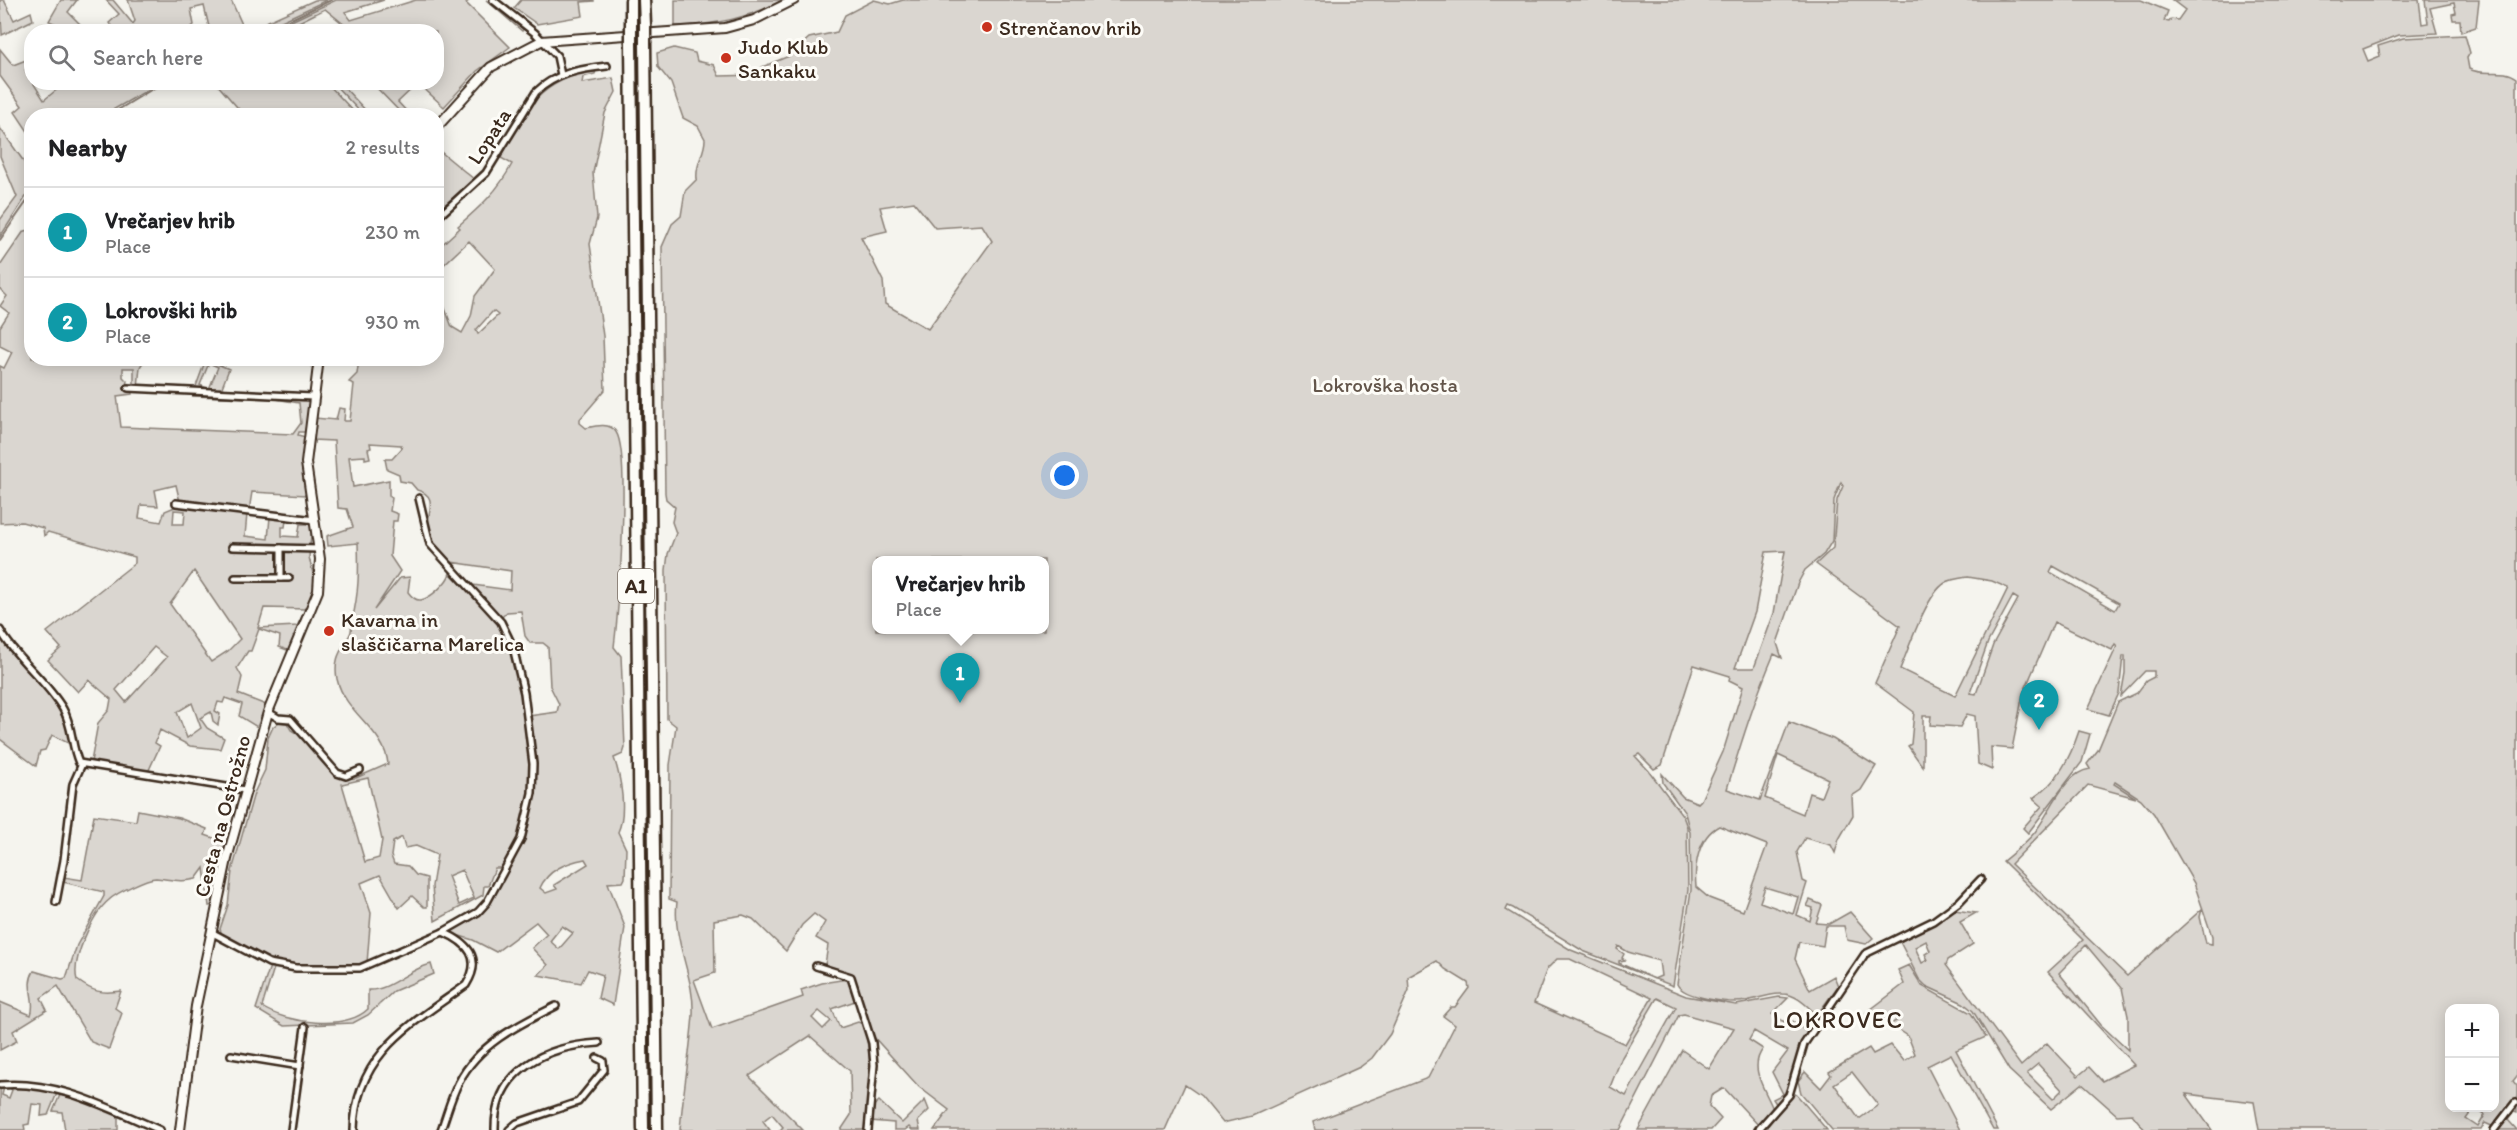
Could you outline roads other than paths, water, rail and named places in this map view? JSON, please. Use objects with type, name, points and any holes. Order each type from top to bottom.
[{"type":"highway","name":"A1","points":[[631,0],[643,1130]]},
{"type":"highway","name":"A1","points":[[644,0],[657,1130]]},
{"type":"street","points":[[493,0],[536,33],[557,56],[561,75]]},
{"type":"street","points":[[444,119],[491,67],[541,40],[725,28],[762,17],[794,0]]},
{"type":"street","name":"Lopata","points":[[444,211],[486,173],[536,92],[561,75],[607,66]]},
{"type":"street","name":"Cesta na Ostrožno","points":[[180,1130],[196,1006],[245,790],[268,712],[318,591],[321,574],[319,549],[306,463],[312,397],[318,366]]},
{"type":"street","points":[[128,388],[312,397]]},
{"type":"street","points":[[211,932],[269,963],[296,968],[351,969],[368,966],[443,932],[478,912],[487,902],[521,839],[532,793],[532,745],[524,693],[509,636],[501,622],[430,544],[419,498]]},
{"type":"street","points":[[176,503],[315,520]]},
{"type":"street","points":[[232,547],[319,549]]},
{"type":"street","points":[[281,548],[281,578]]},
{"type":"street","points":[[235,578],[289,578]]},
{"type":"street","points":[[0,630],[28,668],[63,708],[70,724],[76,757],[82,764],[245,790]]},
{"type":"street","points":[[268,712],[290,720],[337,773],[346,776],[360,770]]},
{"type":"street","points":[[56,902],[64,860],[73,784],[82,764]]},
{"type":"street","points":[[1758,1130],[1789,1095],[1804,1044],[1865,954],[1917,931],[1933,921],[1959,902],[1981,879]]},
{"type":"street","points":[[354,1130],[361,1088],[376,1059],[399,1034],[470,980],[474,961],[471,953],[461,940],[443,932]]},
{"type":"street","points":[[816,966],[851,977],[873,1054],[868,1130]]},
{"type":"street","points":[[441,1130],[459,1083],[467,1069],[506,1031],[556,1006]]},
{"type":"street","points":[[291,1130],[305,1027]]},
{"type":"street","points":[[495,1130],[500,1094],[529,1064],[559,1048],[599,1043]]},
{"type":"street","points":[[231,1055],[300,1065]]},
{"type":"street","points":[[509,1130],[517,1123],[578,1102],[604,1070],[603,1061],[597,1058]]},
{"type":"street","points":[[0,1086],[32,1084],[57,1088],[160,1130]]},
{"type":"street","points":[[2494,1130],[2515,1103]]},
{"type":"waterway","points":[[281,24],[331,0]]},
{"type":"waterway","points":[[121,108],[151,90]]},
{"type":"waterway","points":[[0,240],[24,206]]},
{"type":"place","name":"Strenčanov hrib","points":[[987,27]]},
{"type":"place","name":"Judo Klub Sankaku","points":[[726,58]]},
{"type":"place","name":"Kavarna in slaščičarna Marelica","points":[[329,631]]},
{"type":"place","name":"Vrečarjev hrib","points":[[960,703]]},
{"type":"place","name":"Lokrovški hrib","points":[[2039,730]]},
{"type":"district","name":"LOKROVEC","points":[[1838,1019]]},
{"type":"park label","name":"Lokrovška hosta","points":[[1385,384]]}]
